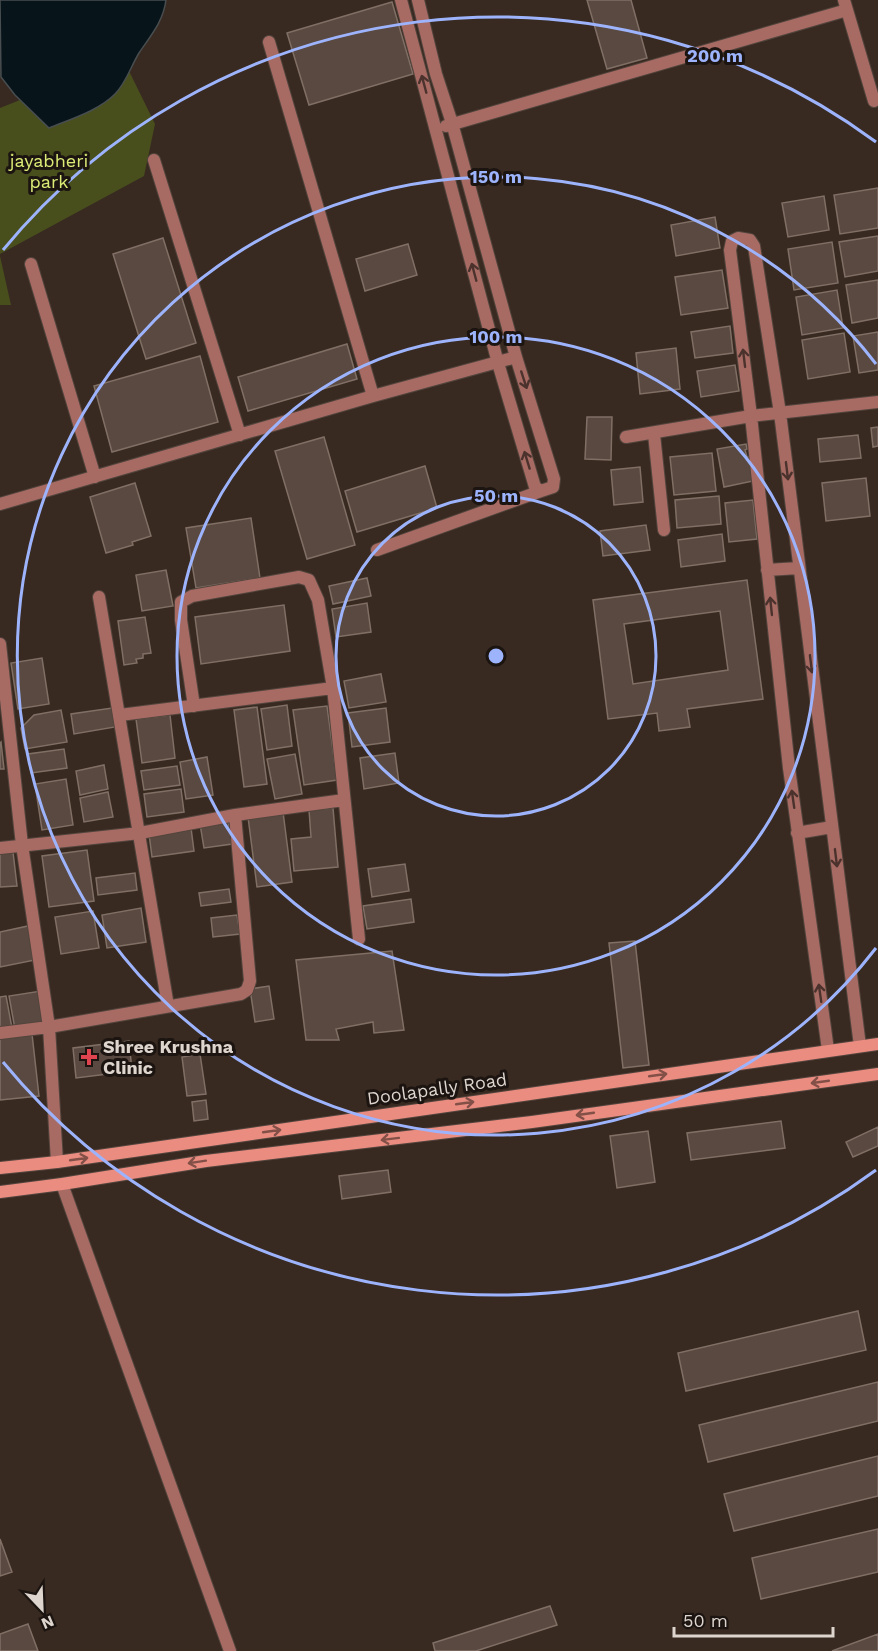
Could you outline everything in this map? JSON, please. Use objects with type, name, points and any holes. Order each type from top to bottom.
[{"type":"main road","name":"Doolapally Road","points":[[0,1168],[57,1162],[878,1044]]},
{"type":"main road","points":[[0,1192],[206,1161],[532,1122],[878,1074]]},
{"type":"street","points":[[377,550],[554,487],[555,483],[516,357],[452,123],[436,74],[418,0]]},
{"type":"street","points":[[404,1],[498,363],[535,487],[541,491]]},
{"type":"street","points":[[436,129],[846,5],[874,101]]},
{"type":"street","points":[[269,42],[373,396]]},
{"type":"street","points":[[154,159],[240,435]]},
{"type":"street","points":[[828,1050],[797,833],[751,416],[730,250],[732,241],[738,238],[750,240],[754,246],[780,413],[860,1046]]},
{"type":"street","points":[[31,264],[95,477]]},
{"type":"street","points":[[0,504],[516,357]]},
{"type":"street","points":[[626,437],[751,416],[878,402]]},
{"type":"street","points":[[654,434],[664,530]]},
{"type":"street","points":[[767,570],[799,568]]},
{"type":"street","points":[[194,706],[181,620],[181,602],[192,596],[299,577],[309,580],[318,600],[333,688],[359,939]]},
{"type":"street","points":[[99,597],[168,1006]]},
{"type":"street","points":[[0,644],[5,739],[49,1027],[57,1162]]},
{"type":"street","points":[[120,715],[333,688]]},
{"type":"street","points":[[0,848],[140,833],[235,815],[344,800]]},
{"type":"street","points":[[0,1033],[49,1027],[241,994],[249,986],[235,815]]},
{"type":"street","points":[[797,833],[832,827]]},
{"type":"street","points":[[62,1184],[230,1651]]},
{"type":"green space","name":"jayabheri park","points":[[129,71],[155,124],[144,176],[0,254],[0,108],[20,100],[44,123]]},
{"type":"green space","points":[[0,256],[11,305],[0,305]]},
{"type":"shaded area","points":[[0,0],[166,0],[159,22],[115,94],[92,110],[49,128],[15,95],[1,77]]},
{"type":"building","points":[[587,0],[631,0],[647,58],[607,69]]},
{"type":"building","points":[[392,2],[413,74],[309,105],[287,33]]},
{"type":"building","points":[[878,188],[878,228],[840,234],[834,195]]},
{"type":"building","points":[[824,196],[829,230],[788,237],[782,203]]},
{"type":"building","points":[[715,217],[720,248],[676,256],[671,225]]},
{"type":"building","points":[[878,236],[878,271],[845,277],[839,242]]},
{"type":"building","points":[[163,238],[196,343],[146,359],[113,254]]},
{"type":"building","points":[[832,242],[838,283],[794,290],[788,249]]},
{"type":"building","points":[[408,244],[417,275],[365,291],[356,259]]},
{"type":"building","points":[[722,270],[728,308],[681,315],[675,277]]},
{"type":"building","points":[[878,280],[878,318],[852,323],[846,285]]},
{"type":"building","points":[[837,290],[843,328],[802,335],[796,297]]},
{"type":"building","points":[[730,326],[733,353],[695,358],[691,332]]},
{"type":"building","points":[[878,332],[878,370],[859,373],[853,336]]},
{"type":"building","points":[[844,333],[850,372],[808,379],[802,340]]},
{"type":"building","points":[[347,344],[357,379],[248,411],[238,377]]},
{"type":"building","points":[[676,348],[680,389],[640,394],[636,353]]},
{"type":"building","points":[[200,356],[218,422],[112,452],[94,386]]},
{"type":"building","points":[[735,365],[739,391],[701,397],[697,371]]},
{"type":"building","points":[[587,417],[612,417],[611,460],[585,459]]},
{"type":"building","points":[[878,427],[878,446],[873,447],[871,428]]},
{"type":"building","points":[[858,435],[861,458],[820,462],[818,439]]},
{"type":"building","points":[[324,437],[355,545],[307,559],[275,451]]},
{"type":"building","points":[[746,444],[747,449],[745,450],[749,457],[753,481],[724,487],[717,449]]},
{"type":"building","points":[[712,453],[716,491],[674,495],[670,457]]},
{"type":"building","points":[[425,466],[437,508],[357,532],[345,491]]},
{"type":"building","points":[[640,467],[643,502],[614,505],[611,470]]},
{"type":"building","points":[[866,478],[870,516],[826,521],[822,483]]},
{"type":"building","points":[[135,483],[151,536],[132,542],[133,545],[106,553],[90,497]]},
{"type":"building","points":[[719,496],[721,524],[677,528],[675,500]]},
{"type":"building","points":[[753,500],[757,539],[729,542],[725,503]]},
{"type":"building","points":[[251,518],[260,578],[196,588],[186,528]]},
{"type":"building","points":[[646,525],[650,550],[603,556],[600,531]]},
{"type":"building","points":[[722,534],[725,561],[681,567],[678,540]]},
{"type":"building","points":[[166,570],[173,606],[142,611],[136,575]]},
{"type":"building","points":[[367,578],[371,596],[333,604],[329,586]]},
{"type":"building","points":[[747,580],[763,699],[687,709],[690,727],[659,731],[657,713],[608,719],[593,600]],"holes":[[[720,611],[728,670],[633,684],[624,624]]]},
{"type":"building","points":[[367,603],[371,632],[336,637],[332,609]]},
{"type":"building","points":[[284,605],[290,651],[201,664],[195,617]]},
{"type":"building","points":[[145,617],[151,653],[143,654],[143,658],[136,659],[137,663],[124,665],[118,621]]},
{"type":"building","points":[[42,658],[49,704],[18,709],[11,663]]},
{"type":"building","points":[[381,674],[386,702],[349,708],[344,681]]},
{"type":"building","points":[[287,705],[292,746],[267,750],[261,709]]},
{"type":"building","points":[[327,706],[337,780],[304,785],[293,710]]},
{"type":"building","points":[[257,707],[267,784],[244,787],[234,710]]},
{"type":"building","points":[[112,708],[115,727],[74,734],[71,714]]},
{"type":"building","points":[[386,708],[390,742],[352,747],[348,713]]},
{"type":"building","points":[[61,710],[67,742],[25,749],[21,728],[34,715]]},
{"type":"building","points":[[170,715],[175,758],[142,763],[136,719]]},
{"type":"building","points":[[1,742],[4,769],[0,769]]},
{"type":"building","points":[[64,749],[67,768],[31,773],[28,754]]},
{"type":"building","points":[[395,753],[399,783],[364,789],[360,758]]},
{"type":"building","points":[[295,754],[302,794],[275,799],[267,759]]},
{"type":"building","points":[[207,757],[213,795],[186,799],[180,762]]},
{"type":"building","points":[[104,765],[108,789],[80,795],[76,771]]},
{"type":"building","points":[[177,766],[180,785],[144,790],[141,771]]},
{"type":"building","points":[[66,779],[73,825],[42,830],[35,784]]},
{"type":"building","points":[[181,789],[184,812],[147,817],[144,794]]},
{"type":"building","points":[[108,792],[113,817],[84,822],[80,798]]},
{"type":"building","points":[[333,808],[338,867],[294,871],[291,839],[311,837],[309,810]]},
{"type":"building","points":[[283,812],[292,882],[257,887],[248,817]]},
{"type":"building","points":[[228,820],[232,844],[204,848],[200,824]]},
{"type":"building","points":[[191,828],[194,851],[152,857],[149,834]]},
{"type":"building","points":[[87,850],[94,901],[49,907],[42,856]]},
{"type":"building","points":[[13,852],[17,886],[0,887],[0,853]]},
{"type":"building","points":[[405,864],[409,891],[372,897],[368,869]]},
{"type":"building","points":[[135,873],[137,890],[98,895],[96,878]]},
{"type":"building","points":[[229,889],[231,902],[201,906],[199,893]]},
{"type":"building","points":[[411,899],[414,922],[367,929],[363,906]]},
{"type":"building","points":[[141,908],[146,942],[107,948],[102,915]]},
{"type":"building","points":[[93,911],[99,948],[61,954],[55,917]]},
{"type":"building","points":[[237,915],[240,934],[213,937],[211,918]]},
{"type":"building","points":[[28,926],[35,960],[0,967],[0,932]]},
{"type":"building","points":[[635,941],[649,1065],[623,1068],[609,943]]},
{"type":"building","points":[[392,951],[404,1030],[374,1033],[373,1022],[336,1029],[339,1040],[306,1040],[296,960]]},
{"type":"building","points":[[269,986],[274,1019],[255,1022],[250,989]]},
{"type":"building","points":[[41,991],[46,1024],[15,1029],[9,996]]},
{"type":"building","points":[[6,996],[12,1028],[0,1029],[0,997]]},
{"type":"building","points":[[32,1034],[39,1096],[0,1100],[0,1038]]},
{"type":"building","points":[[129,1041],[132,1071],[76,1078],[73,1048]]},
{"type":"building","points":[[200,1054],[206,1094],[187,1096],[182,1057]]},
{"type":"building","points":[[206,1100],[208,1119],[194,1121],[192,1102]]},
{"type":"building","points":[[781,1121],[785,1148],[691,1160],[687,1133]]},
{"type":"building","points":[[878,1127],[878,1146],[853,1157],[846,1142]]},
{"type":"building","points":[[648,1131],[655,1182],[617,1188],[610,1136]]},
{"type":"building","points":[[388,1170],[391,1192],[342,1199],[339,1176]]},
{"type":"building","points":[[858,1311],[866,1350],[686,1391],[678,1353]]},
{"type":"building","points":[[878,1382],[878,1421],[708,1462],[699,1425]]},
{"type":"building","points":[[878,1456],[878,1496],[734,1531],[724,1494]]},
{"type":"building","points":[[878,1529],[878,1572],[761,1599],[752,1558]]},
{"type":"building","points":[[0,1539],[12,1572],[0,1576]]},
{"type":"building","points":[[550,1606],[557,1625],[476,1651],[435,1651],[433,1643]]},
{"type":"building","points":[[28,1624],[38,1651],[0,1651],[0,1634]]},
{"type":"building","points":[[878,1634],[878,1651],[832,1651]]},
{"type":"place","name":"Shree Krushna Clinic","points":[[89,1057]]}]
